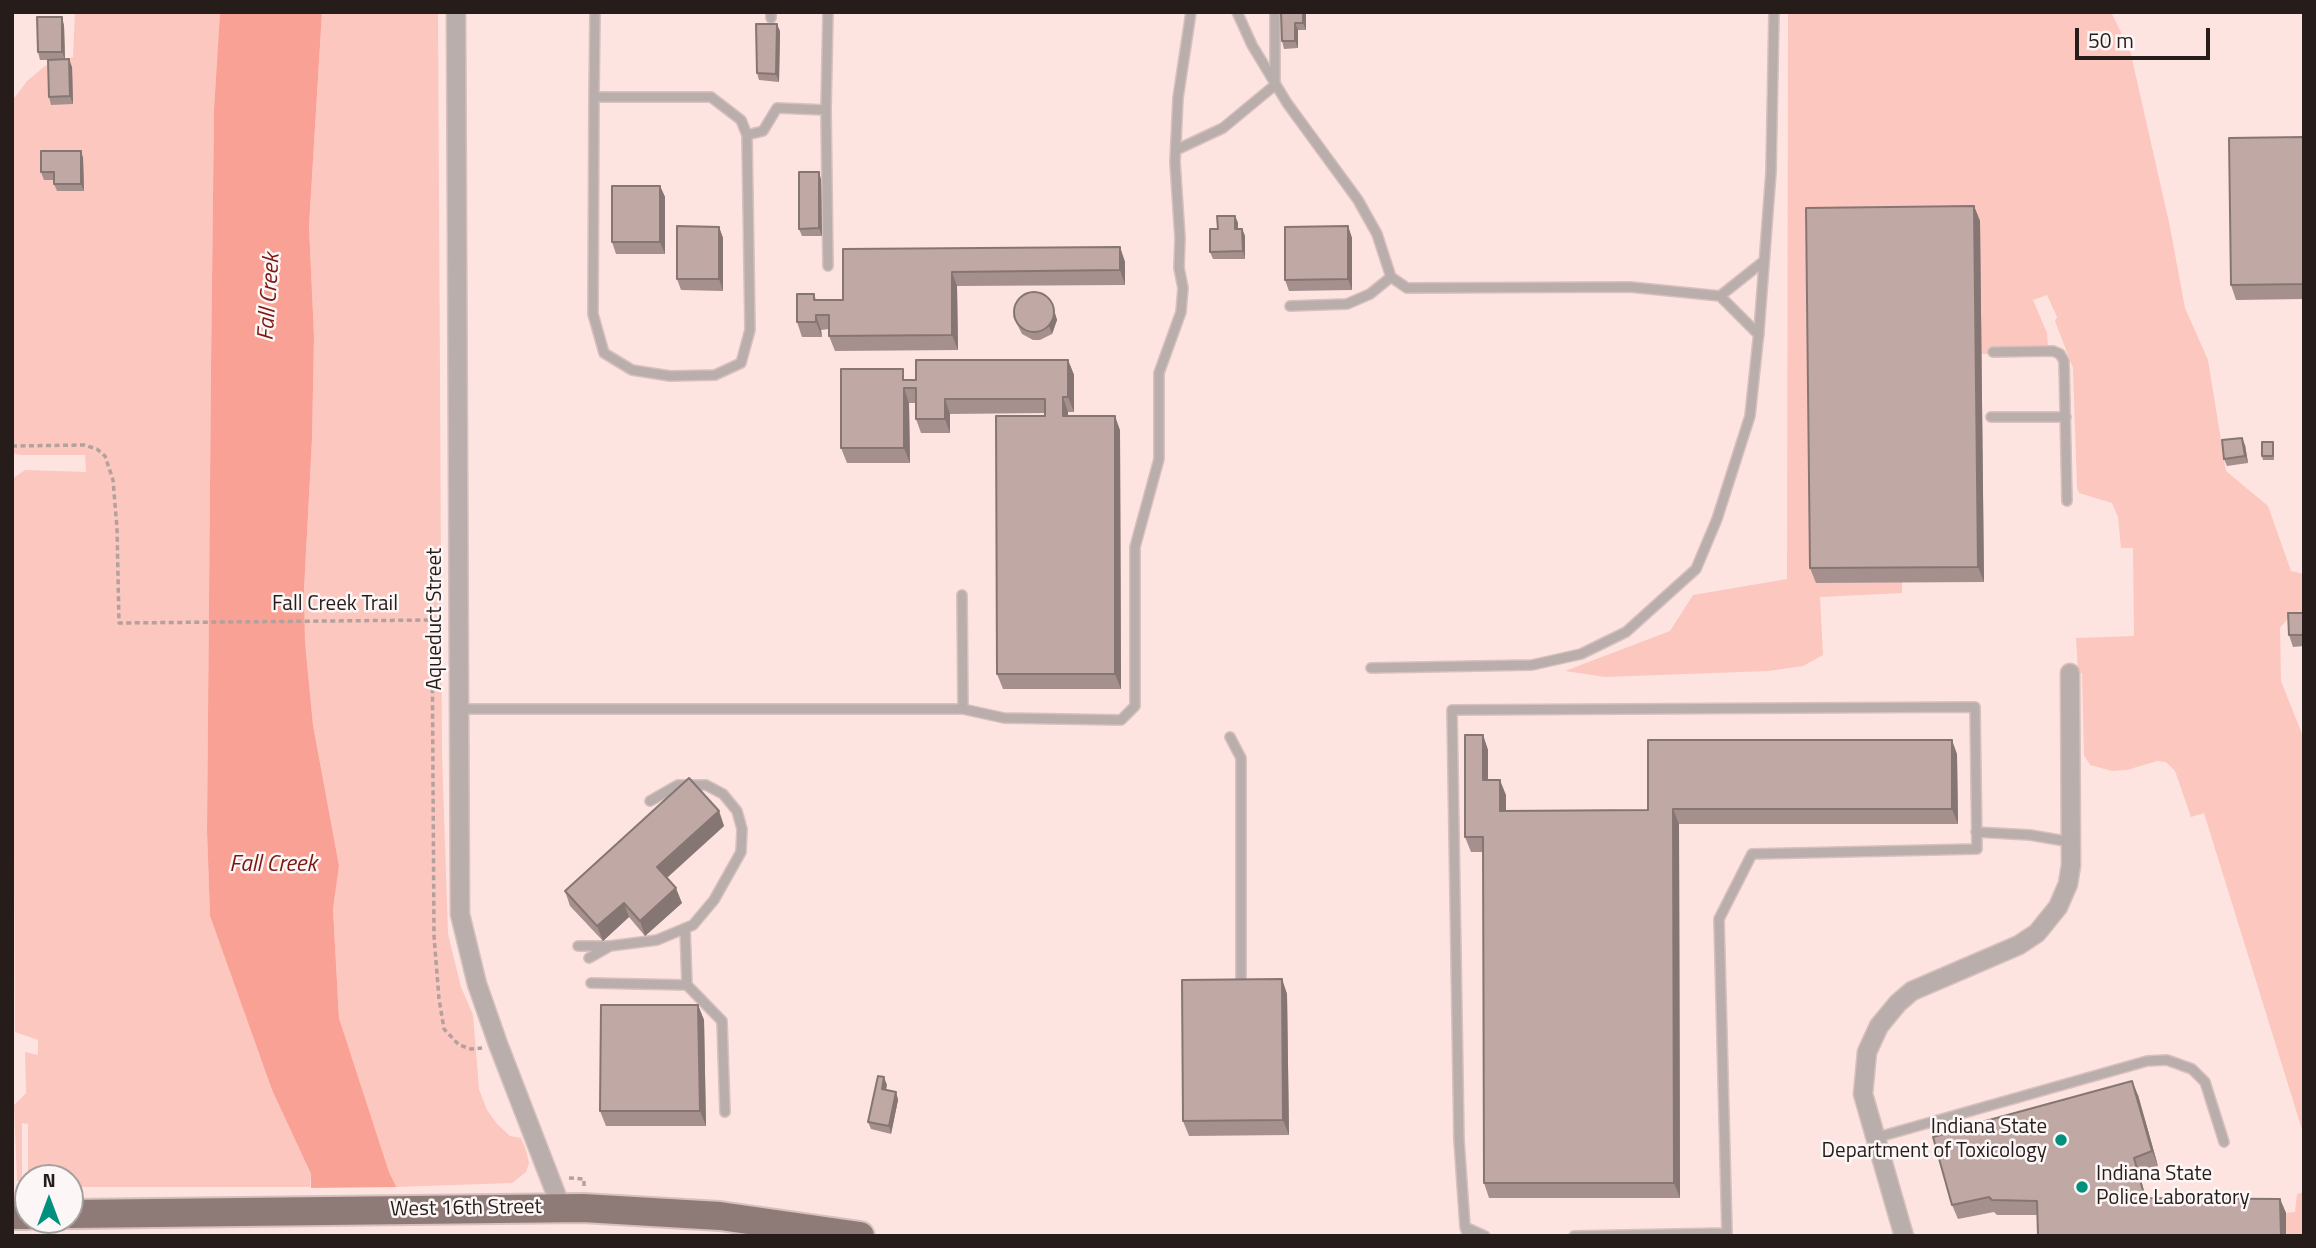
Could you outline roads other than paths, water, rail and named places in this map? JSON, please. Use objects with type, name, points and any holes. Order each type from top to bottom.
[{"type":"main road","name":"West 16th Street","points":[[84,1214],[561,1207],[720,1216],[860,1236]]},
{"type":"street","name":"Aqueduct Street","points":[[456,12],[460,915],[465,941],[498,1044],[561,1207]]},
{"type":"street","points":[[1904,1236],[1865,1104],[1863,1084],[1867,1052],[1879,1026],[1912,991],[2011,950],[2037,933],[2058,907],[2068,884],[2071,865],[2070,673]]},
{"type":"lane","points":[[594,12],[593,314],[604,353],[632,370],[670,376],[715,375],[741,363],[750,330],[747,135],[741,120],[711,97],[594,97]]},
{"type":"lane","points":[[828,12],[828,266]]},
{"type":"lane","points":[[459,709],[963,709],[1004,718],[1121,720],[1135,706],[1135,547],[1159,459],[1159,373],[1181,312],[1183,288],[1179,268],[1176,150],[1178,98],[1191,12]]},
{"type":"lane","points":[[1237,12],[1275,85],[1358,200],[1377,234],[1391,277],[1406,288],[1630,287],[1720,296],[1759,335]]},
{"type":"lane","points":[[1275,12],[1275,85]]},
{"type":"lane","points":[[1371,668],[1532,665],[1581,654],[1626,632],[1696,569],[1717,519],[1750,416],[1771,172],[1774,12]]},
{"type":"lane","points":[[1176,150],[1223,128],[1275,85]]},
{"type":"lane","points":[[747,135],[763,131],[776,108],[826,110]]},
{"type":"lane","points":[[1720,296],[1764,261]]},
{"type":"lane","points":[[1290,306],[1347,304],[1370,294],[1391,277]]},
{"type":"lane","points":[[1993,352],[2053,351],[2060,354],[2064,361],[2067,501]]},
{"type":"lane","points":[[1991,417],[2066,417]]},
{"type":"lane","points":[[962,595],[963,709]]},
{"type":"lane","points":[[1485,1236],[1467,1231],[1459,1140],[1452,710],[1975,707],[1977,849],[1752,854],[1719,919],[1727,1233],[1574,1236]]},
{"type":"lane","points":[[1230,737],[1241,758],[1241,988]]},
{"type":"lane","points":[[578,946],[610,946],[657,940],[693,926],[714,900],[741,852],[742,829],[737,811],[723,794],[706,785],[678,785],[650,801]]},
{"type":"lane","points":[[1976,832],[2030,835],[2071,842]]},
{"type":"lane","points":[[685,929],[687,985],[722,1021],[725,1112]]},
{"type":"lane","points":[[589,958],[610,946]]},
{"type":"lane","points":[[591,983],[687,985]]},
{"type":"lane","points":[[1875,1138],[2147,1060],[2166,1060],[2192,1069],[2205,1082],[2224,1142]]},
{"type":"water","name":"Fall Creek","points":[[220,12],[322,12],[309,226],[314,336],[304,590],[305,642],[313,725],[339,866],[333,909],[339,1018],[389,1172],[420,1236],[311,1236],[311,1174],[272,1090],[210,916],[207,831],[211,365],[214,109]]},
{"type":"place","name":"Indiana State Department of Toxicology","points":[[2061,1140]]},
{"type":"place","name":"Indiana State Police Laboratory","points":[[2082,1187]]}]
